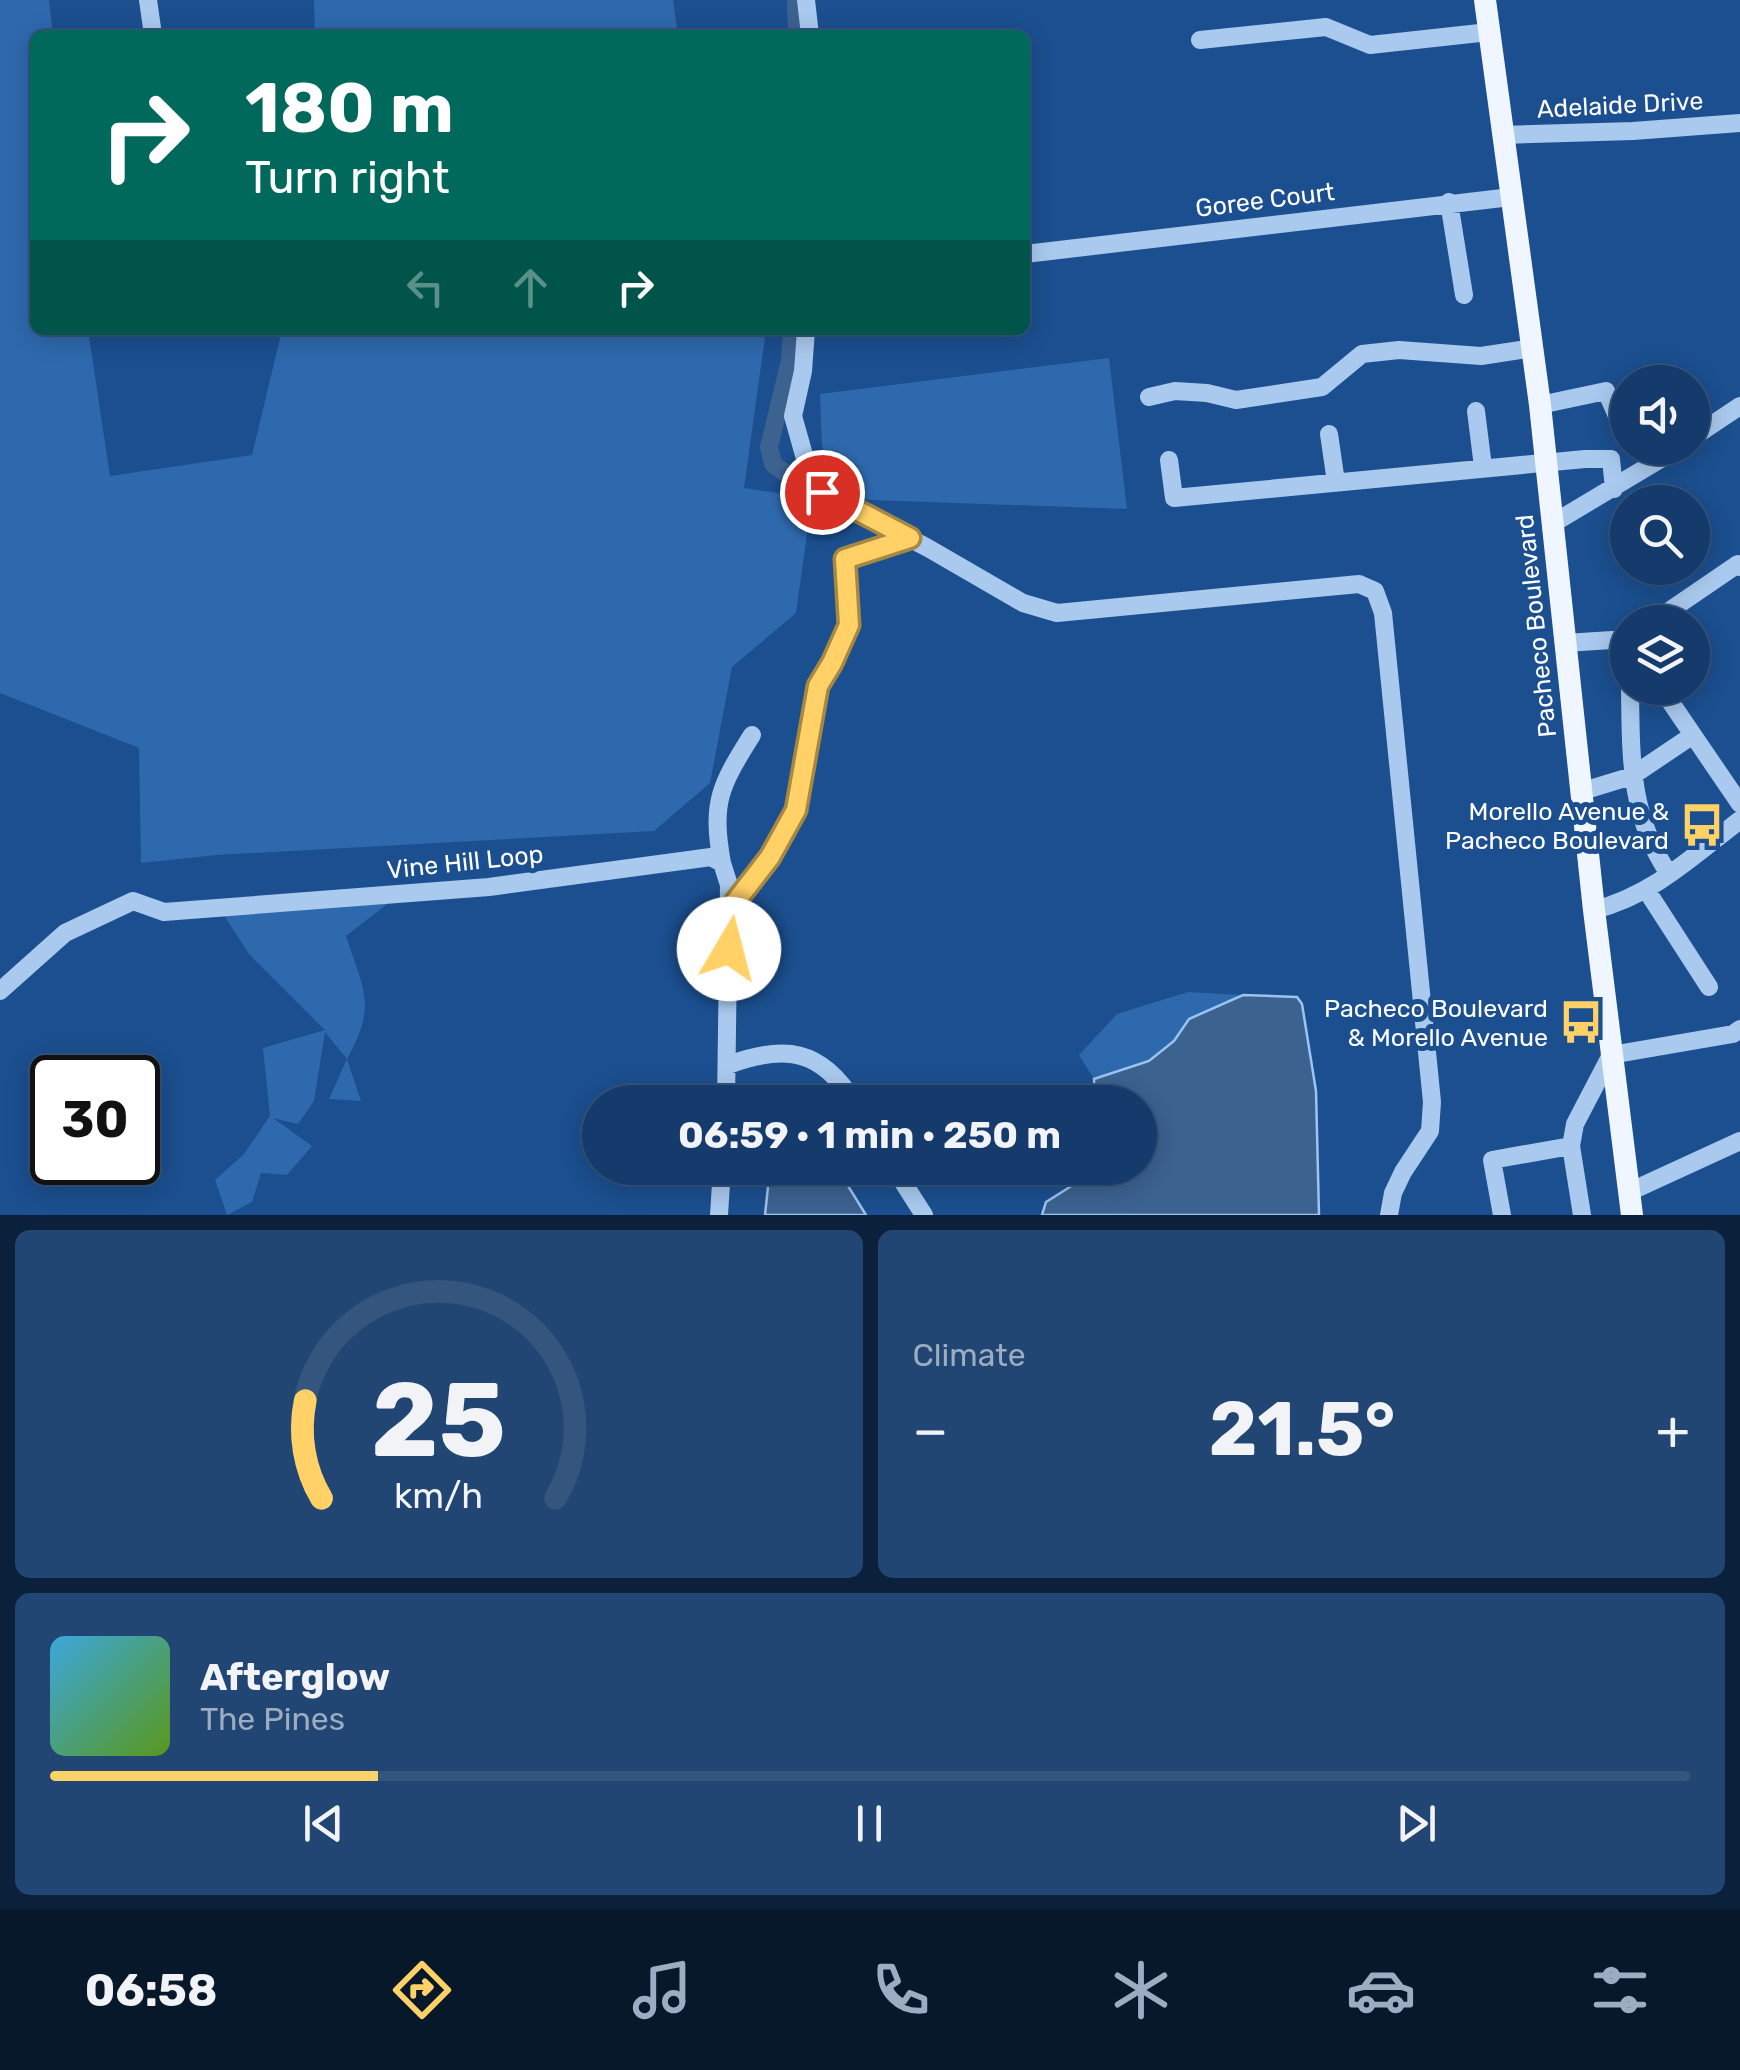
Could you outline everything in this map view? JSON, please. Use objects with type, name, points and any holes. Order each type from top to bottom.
[{"type":"main road","name":"Pacheco Boulevard","points":[[1485,0],[1540,405],[1594,910],[1631,1204]]},
{"type":"street","points":[[148,0],[151,30]]},
{"type":"street","points":[[806,0],[809,30]]},
{"type":"street","points":[[1200,40],[1326,27],[1370,45],[1489,32]]},
{"type":"street","name":"Adelaide Drive","points":[[1502,135],[1740,123]]},
{"type":"street","name":"Goree Court","points":[[1030,253],[1511,197]]},
{"type":"street","points":[[1449,202],[1464,295]]},
{"type":"street","points":[[806,335],[794,416],[804,455],[822,492],[1023,603],[1058,613],[1358,584],[1375,590],[1383,613],[1432,1102],[1430,1130],[1403,1172],[1389,1215]]},
{"type":"street","points":[[1149,396],[1174,391],[1236,400],[1322,386],[1362,354],[1399,350],[1481,356],[1533,348]]},
{"type":"street","points":[[1540,405],[1606,391],[1610,400]]},
{"type":"street","points":[[1710,426],[1740,406]]},
{"type":"street","points":[[1476,410],[1483,466]]},
{"type":"street","points":[[1329,434],[1336,482]]},
{"type":"street","points":[[1170,460],[1174,498],[1483,466],[1610,459]]},
{"type":"street","points":[[1638,465],[1641,472]]},
{"type":"street","points":[[1619,485],[1652,465]]},
{"type":"street","points":[[1552,524],[1610,490]]},
{"type":"street","points":[[729,910],[770,857],[796,810],[818,686],[849,625],[845,559],[910,538]]},
{"type":"street","points":[[1678,605],[1738,564],[1740,567]]},
{"type":"street","points":[[1565,643],[1610,640]]},
{"type":"street","points":[[1630,705],[1632,776],[1645,833],[1669,874]]},
{"type":"street","points":[[1673,705],[1737,791]]},
{"type":"street","points":[[727,1085],[729,885],[716,832],[717,800],[752,735]]},
{"type":"street","points":[[1583,791],[1632,776],[1694,735]]},
{"type":"street","points":[[1594,910],[1626,902],[1647,890],[1740,820]]},
{"type":"street","name":"Vine Hill Loop","points":[[0,991],[65,933],[133,902],[164,912],[488,887],[711,856],[722,863]]},
{"type":"street","points":[[1647,890],[1709,987]]},
{"type":"street","points":[[1582,1215],[1571,1146],[1575,1124],[1611,1055],[1733,1034],[1740,1029]]},
{"type":"street","points":[[728,1064],[754,1055],[785,1052],[815,1059],[843,1085]]},
{"type":"street","points":[[1631,1204],[1740,1140]]},
{"type":"street","points":[[1502,1215],[1492,1160],[1571,1146]]},
{"type":"street","points":[[719,1215],[721,1185]]},
{"type":"street","points":[[905,1185],[924,1215]]},
{"type":"shaded area","points":[[0,0],[49,0],[52,30],[30,30],[30,335],[89,335],[110,476],[252,455],[281,335],[765,335],[744,488],[812,498],[796,613],[732,667],[710,783],[654,831],[217,855],[141,863],[139,748],[0,693]]},
{"type":"shaded area","points":[[314,0],[673,0],[677,30],[315,30]]},
{"type":"shaded area","points":[[1109,358],[1127,509],[842,499],[822,447],[820,394]]},
{"type":"shaded area","points":[[399,895],[346,936],[362,985],[365,1011],[347,1059],[325,1032],[314,1101],[298,1124],[273,1118],[312,1146],[287,1175],[261,1173],[252,1202],[227,1215],[215,1180],[244,1154],[270,1116],[263,1048],[325,1030],[249,954],[218,906]]},
{"type":"shaded area","points":[[1188,992],[1243,995],[1189,1019],[1174,1041],[1149,1061],[1094,1079],[1079,1055],[1117,1014]]},
{"type":"shaded area","points":[[1243,995],[1297,997],[1302,1004],[1316,1091],[1319,1215],[1042,1215],[1046,1202],[1073,1185],[1157,1185],[1157,1085],[1094,1085],[1094,1079],[1149,1061],[1174,1041],[1189,1019]]},
{"type":"shaded area","points":[[347,1059],[361,1101],[329,1099]]},
{"type":"shaded area","points":[[768,1185],[847,1185],[866,1215],[765,1215]]},
{"type":"waterway","points":[[796,0],[797,30]]},
{"type":"waterway","points":[[784,472],[773,464],[769,447],[790,361],[792,335]]},
{"type":"place","name":"Morello Avenue & Pacheco Boulevard","points":[[1702,825]]},
{"type":"place","name":"Pacheco Boulevard & Morello Avenue","points":[[1581,1022]]},
{"type":"route","points":[[729,949],[729,910],[770,857],[796,810],[818,686],[849,625],[845,559],[910,538],[822,492]]}]
